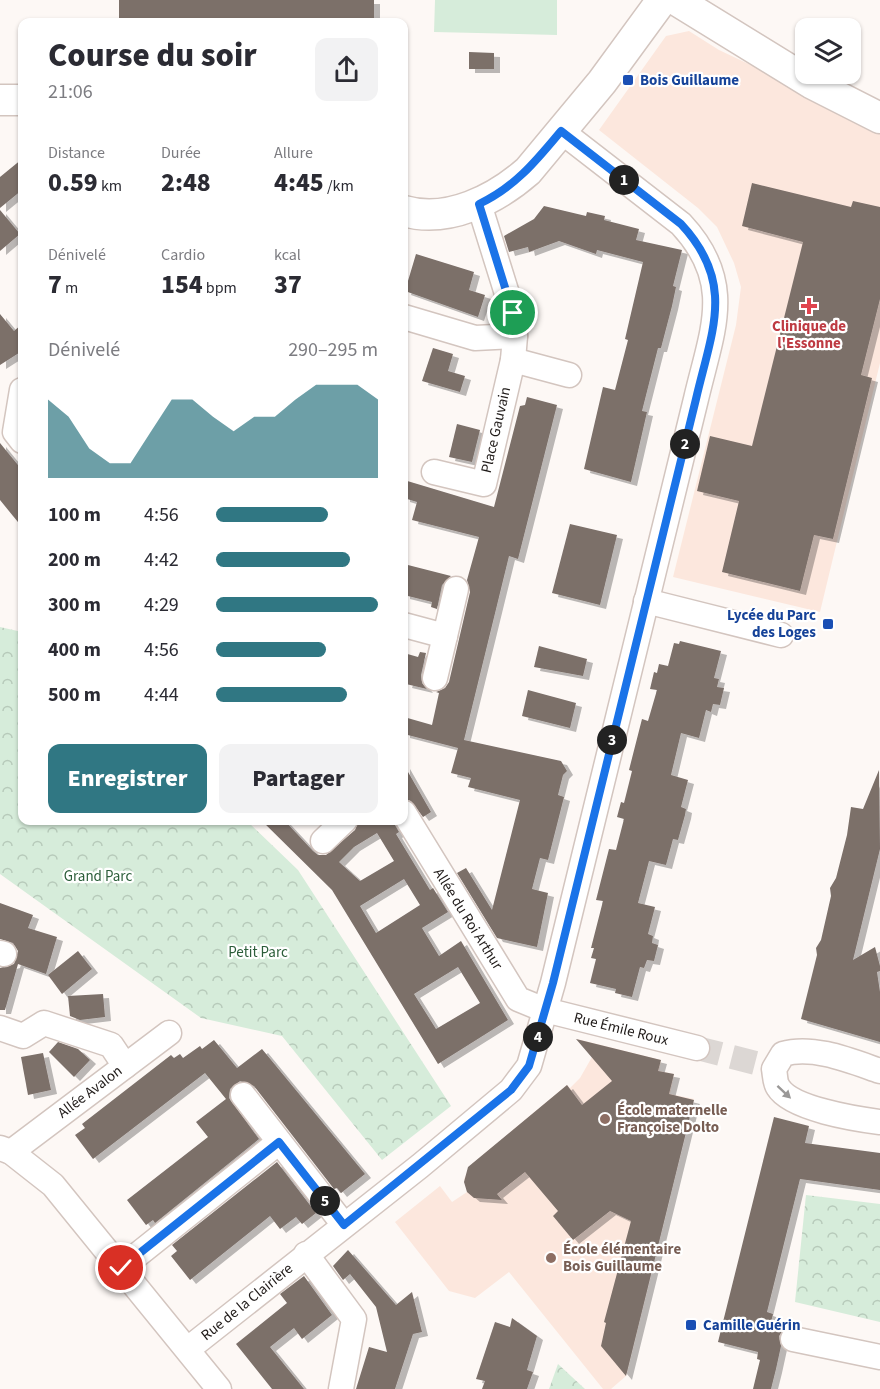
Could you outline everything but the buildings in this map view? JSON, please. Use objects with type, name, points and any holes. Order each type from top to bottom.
[{"type":"main road","points":[[408,211],[439,212],[479,204],[497,195],[528,171],[603,82],[662,0]]},
{"type":"main road","points":[[676,0],[811,83],[880,118]]},
{"type":"main road","points":[[0,100],[18,100]]},
{"type":"street","name":"Rue de la Clairière","points":[[188,1349],[511,1090],[529,1066],[545,1010],[646,602],[715,320],[717,298],[708,258],[697,241],[681,224],[561,131]]},
{"type":"street","name":"Place Gauvain","points":[[434,472],[484,484],[513,360],[515,336],[513,313],[479,204]]},
{"type":"street","points":[[408,318],[475,338],[515,336]]},
{"type":"street","points":[[513,360],[569,375]]},
{"type":"street","points":[[18,414],[15,432],[18,436]]},
{"type":"street","points":[[435,678],[456,590]]},
{"type":"street","points":[[646,602],[781,635]]},
{"type":"street","points":[[408,626],[445,636]]},
{"type":"street","name":"Allée du Roi Arthur","points":[[408,820],[518,999],[545,1010]]},
{"type":"street","points":[[323,841],[340,825]]},
{"type":"street","name":"Rue Émile Roux","points":[[545,1010],[697,1048]]},
{"type":"street","points":[[0,1029],[23,1036],[44,1023],[111,1045],[125,1066]]},
{"type":"street","name":"Allée Avalon","points":[[5,1150],[170,1033]]},
{"type":"street","points":[[880,1071],[846,1060],[796,1050],[783,1054],[769,1067],[777,1086],[788,1097],[838,1116],[880,1122]]},
{"type":"street","points":[[243,1095],[344,1225]]},
{"type":"street","points":[[121,1268],[279,1142]]},
{"type":"street","points":[[5,1150],[52,1185],[219,1389]]},
{"type":"street","name":"Rue de la Clairière","points":[[306,1254],[354,1319],[341,1389]]},
{"type":"street","points":[[793,1339],[880,1357]]},
{"type":"shaded area","name":"Clinique de l'Essonne","points":[[689,31],[719,50],[880,126],[880,363],[820,612],[673,577],[736,325],[741,287],[734,263],[717,227],[698,208],[599,130],[666,36]]},
{"type":"shaded area","points":[[577,1039],[661,1060],[659,1071],[674,1074],[670,1094],[694,1099],[626,1376],[611,1389],[603,1389],[509,1272],[475,1298],[449,1291],[395,1222],[440,1186],[452,1202],[467,1192],[464,1179],[472,1164],[567,1085],[570,1088],[580,1078],[592,1057]]},
{"type":"green space","points":[[435,0],[557,0],[557,35],[434,32]]},
{"type":"green space","name":"Petit Parc","points":[[0,627],[18,631],[18,825],[251,825],[298,870],[451,1106],[382,1160],[282,1036],[201,1018],[0,874]]},
{"type":"green space","points":[[806,1195],[880,1204],[880,1322],[795,1302]]},
{"type":"green space","points":[[558,1364],[585,1389],[549,1389]]},
{"type":"tunnel","points":[[697,1048],[763,1065]]},
{"type":"place","name":"Bois Guillaume","points":[[628,80]]},
{"type":"place","name":"Clinique de l'Essonne","points":[[809,306]]},
{"type":"place","name":"Lycée du Parc des Loges","points":[[828,624]]},
{"type":"place","name":"École maternelle Françoise Dolto","points":[[605,1119]]},
{"type":"place","name":"École élémentaire Bois Guillaume","points":[[551,1258]]},
{"type":"place","name":"Camille Guérin","points":[[691,1325]]},
{"type":"route","points":[[121,1268],[279,1142],[344,1225],[420,1166],[511,1090],[529,1066],[553,983],[696,399],[715,320],[717,298],[708,258],[697,241],[681,224],[561,131],[528,171],[497,195],[479,204],[513,313]]},
{"type":"park label","name":"Grand Parc","points":[[98,876]]}]
